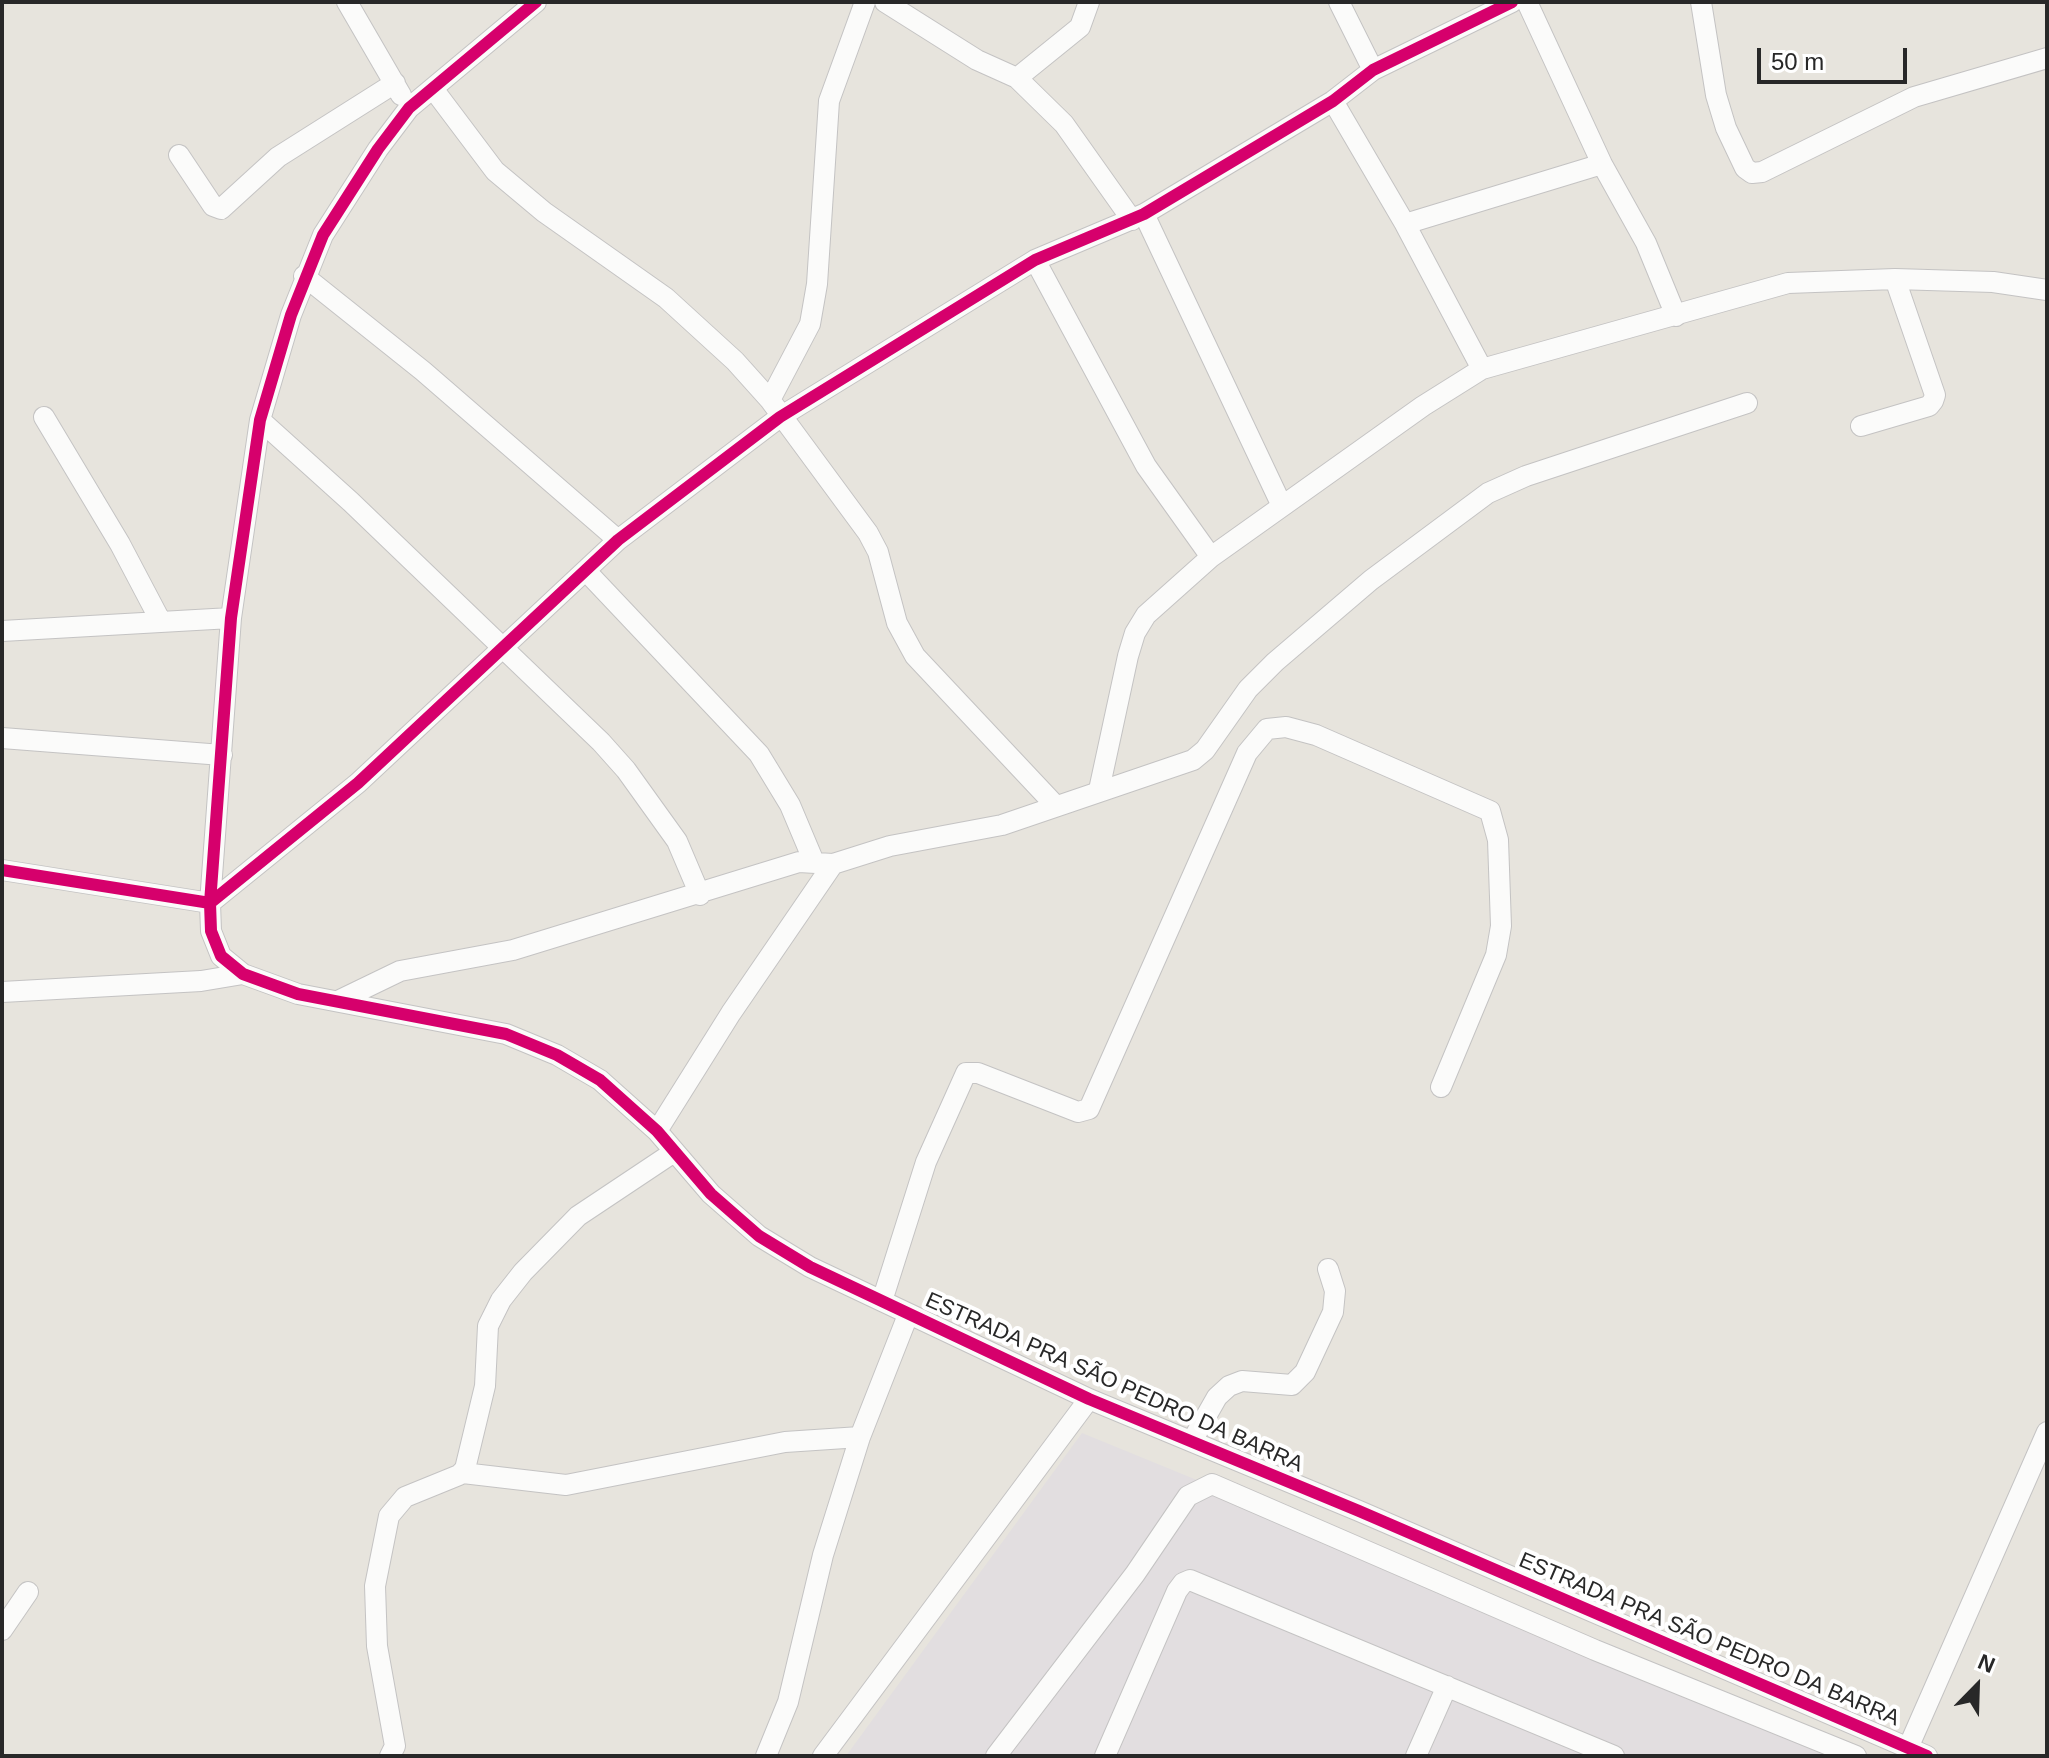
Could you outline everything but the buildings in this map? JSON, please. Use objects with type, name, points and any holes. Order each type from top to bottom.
[{"type":"street","points":[[347,2],[409,108]]},
{"type":"street","name":"ESTRADA PRA SÃO PEDRO DA BARRA","points":[[536,2],[409,108],[349,191],[304,276],[260,420],[231,618],[210,903],[214,943],[221,956],[243,974],[298,994],[506,1034],[532,1043],[600,1080],[657,1131],[711,1194],[759,1236],[810,1267],[1089,1399],[1918,1752]]},
{"type":"street","points":[[775,409],[810,324],[817,284],[829,101],[865,2]]},
{"type":"street","points":[[885,2],[977,60],[1017,78],[1064,124],[1138,217],[1282,506]]},
{"type":"street","points":[[1017,78],[1080,27],[1089,2]]},
{"type":"street","points":[[1339,2],[1373,70]]},
{"type":"street","points":[[1527,2],[1602,164],[1646,243],[1676,316]]},
{"type":"street","points":[[1701,2],[1716,95],[1726,128],[1745,168],[1752,173],[1762,172],[1914,97],[2047,58]]},
{"type":"street","points":[[2,870],[210,903],[358,783],[618,540],[775,409],[1035,260],[1138,217],[1333,101],[1373,70],[1500,5]]},
{"type":"street","points":[[179,155],[213,206],[221,209],[278,157],[395,83]]},
{"type":"street","points":[[434,90],[506,181],[666,298],[735,361],[868,533],[878,552],[897,623],[915,656],[1055,805]]},
{"type":"street","points":[[1333,101],[1405,224],[1482,369]]},
{"type":"street","points":[[1405,224],[1602,164]]},
{"type":"street","points":[[1035,260],[1146,466],[1211,557]]},
{"type":"street","points":[[304,276],[423,371],[618,540]]},
{"type":"street","points":[[1861,426],[1929,406],[1935,395],[1895,279]]},
{"type":"street","points":[[1099,790],[1135,633],[1146,615],[1211,557],[1423,406],[1482,369],[1788,283],[1895,279],[1993,282],[2047,290]]},
{"type":"street","points":[[340,1000],[400,971],[513,950],[700,895],[789,865],[823,863],[890,846],[1002,825],[1193,760],[1205,750],[1248,689],[1275,662],[1371,580],[1488,493],[1526,476],[1747,403]]},
{"type":"street","points":[[44,417],[120,544],[160,620]]},
{"type":"street","points":[[260,420],[503,647],[626,770],[677,841],[700,895]]},
{"type":"street","points":[[586,571],[759,754],[823,863]]},
{"type":"street","points":[[2,631],[231,618]]},
{"type":"street","points":[[882,1301],[926,1162],[966,1073],[978,1073],[1078,1112],[1089,1109],[1247,753],[1267,729],[1286,727],[1316,735],[1490,811],[1498,840],[1501,926],[1496,955],[1441,1087]]},
{"type":"street","points":[[2,738],[222,755]]},
{"type":"street","points":[[657,1131],[823,863]]},
{"type":"street","points":[[2,992],[201,981],[243,974]]},
{"type":"street","points":[[2,1011],[27,992]]},
{"type":"street","points":[[463,1473],[485,1386],[488,1326],[493,1311],[523,1272],[578,1216],[674,1152]]},
{"type":"street","points":[[1192,1441],[1217,1397],[1229,1386],[1242,1381],[1292,1385],[1305,1372],[1333,1312],[1335,1291],[1328,1269]]},
{"type":"street","points":[[766,1756],[788,1702],[823,1555],[860,1437],[908,1315]]},
{"type":"street","points":[[823,1756],[1089,1399]]},
{"type":"street","points":[[1918,1752],[2047,1432]]},
{"type":"street","points":[[390,1756],[395,1746],[377,1646],[375,1586],[389,1516],[399,1500],[463,1473],[566,1485],[785,1442],[860,1437]]},
{"type":"street","points":[[996,1756],[1135,1574],[1188,1496],[1212,1484],[1595,1650],[1856,1756]]},
{"type":"street","points":[[1105,1756],[1177,1591],[1186,1580],[1614,1756]]},
{"type":"street","points":[[2,1630],[28,1592]]},
{"type":"street","points":[[1416,1756],[1447,1686]]},
{"type":"shaded area","points":[[1082,1433],[1871,1756],[846,1756]]},
{"type":"cycle path","points":[[536,2],[409,108],[378,149],[323,235],[291,315],[260,420],[231,618],[210,903],[211,931],[221,956],[243,974],[298,994],[506,1034],[557,1055],[600,1080],[657,1131],[711,1194],[759,1236],[810,1267],[1089,1399],[1359,1511],[1927,1756]]},
{"type":"cycle path","points":[[2,870],[210,903],[358,783],[618,540],[780,417],[1035,260],[1144,214],[1333,101],[1373,70],[1512,2]]}]
